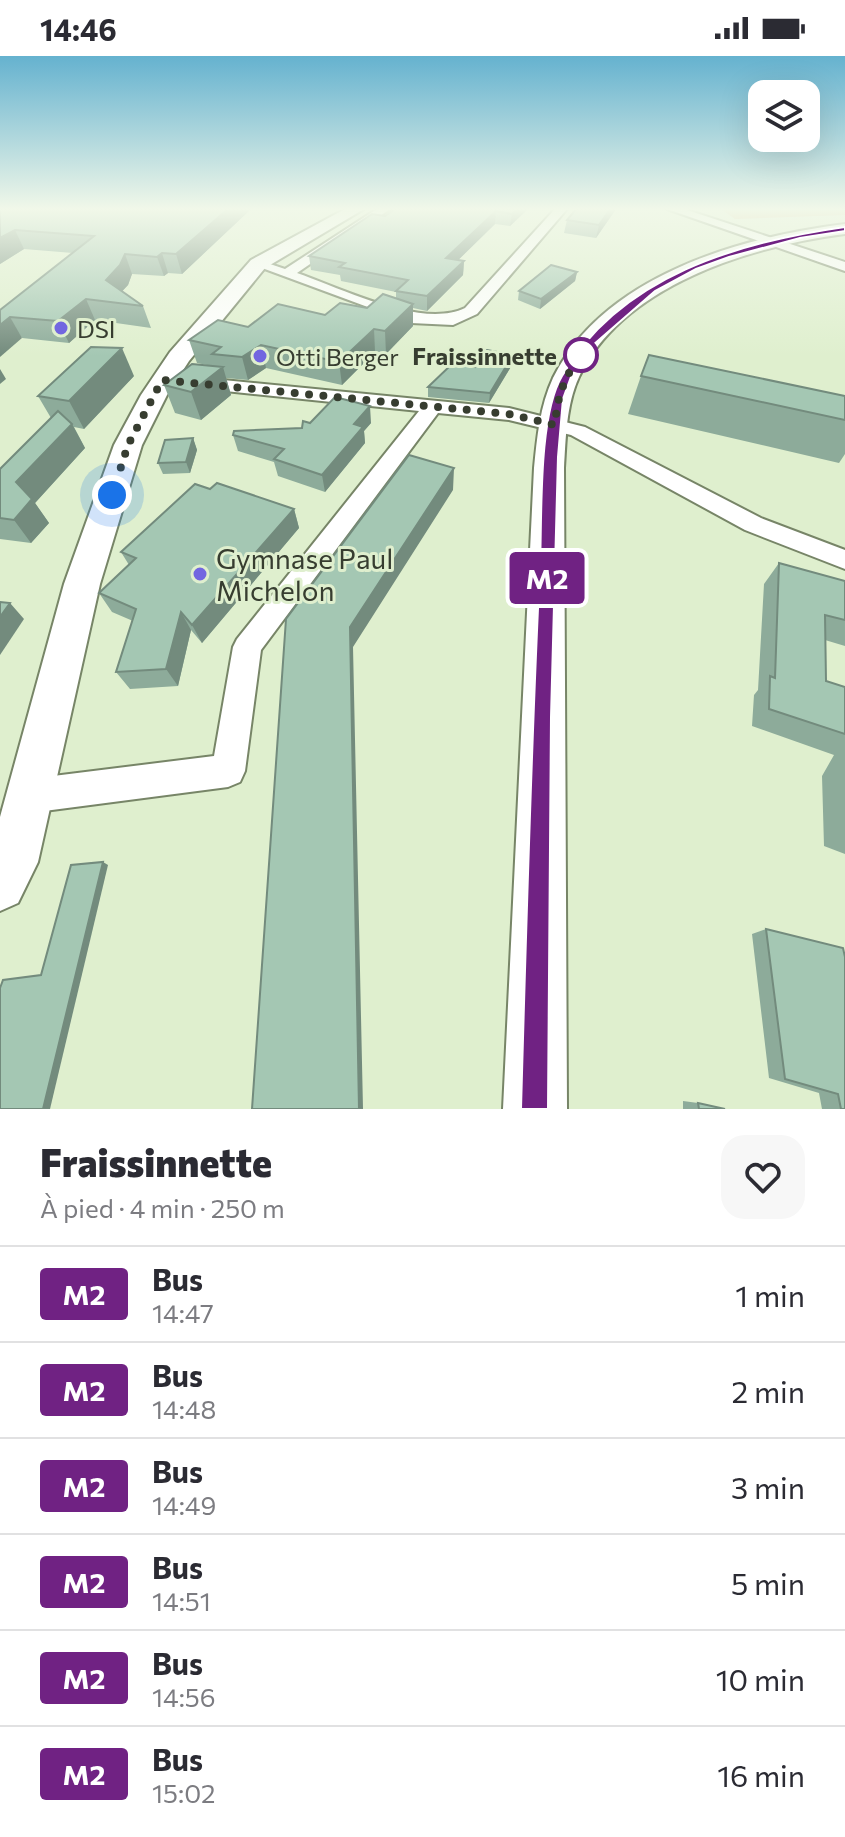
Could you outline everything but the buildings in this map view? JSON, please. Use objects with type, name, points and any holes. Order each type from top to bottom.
[{"type":"street","points":[[0,885],[13,862],[82,584],[128,445],[162,380],[258,264],[268,258]]},
{"type":"street","points":[[288,273],[310,258]]},
{"type":"street","points":[[258,264],[417,320],[453,320],[471,311],[518,258]]},
{"type":"street","points":[[535,1109],[542,717],[557,399],[588,344],[635,301],[693,267],[723,258]]},
{"type":"street","points":[[819,258],[845,267]]},
{"type":"street","points":[[162,380],[509,414],[578,431],[753,524],[845,560]]},
{"type":"street","points":[[29,796],[228,771],[247,647],[432,407]]},
{"type":"bus line","name":"M2","points":[[535,1109],[542,717],[557,399],[566,377],[588,344],[635,301],[693,267],[718,258]]},
{"type":"place","name":"DSI","points":[[61,328]]},
{"type":"place","name":"Fraissinnette","points":[[581,355]]},
{"type":"place","name":"Otti Berger","points":[[260,356]]},
{"type":"place","name":"Gymnase Paul Michelon","points":[[200,574]]},
{"type":"route","points":[[112,495],[128,445],[162,380],[509,414],[555,425],[557,399],[566,377],[581,355]]}]
